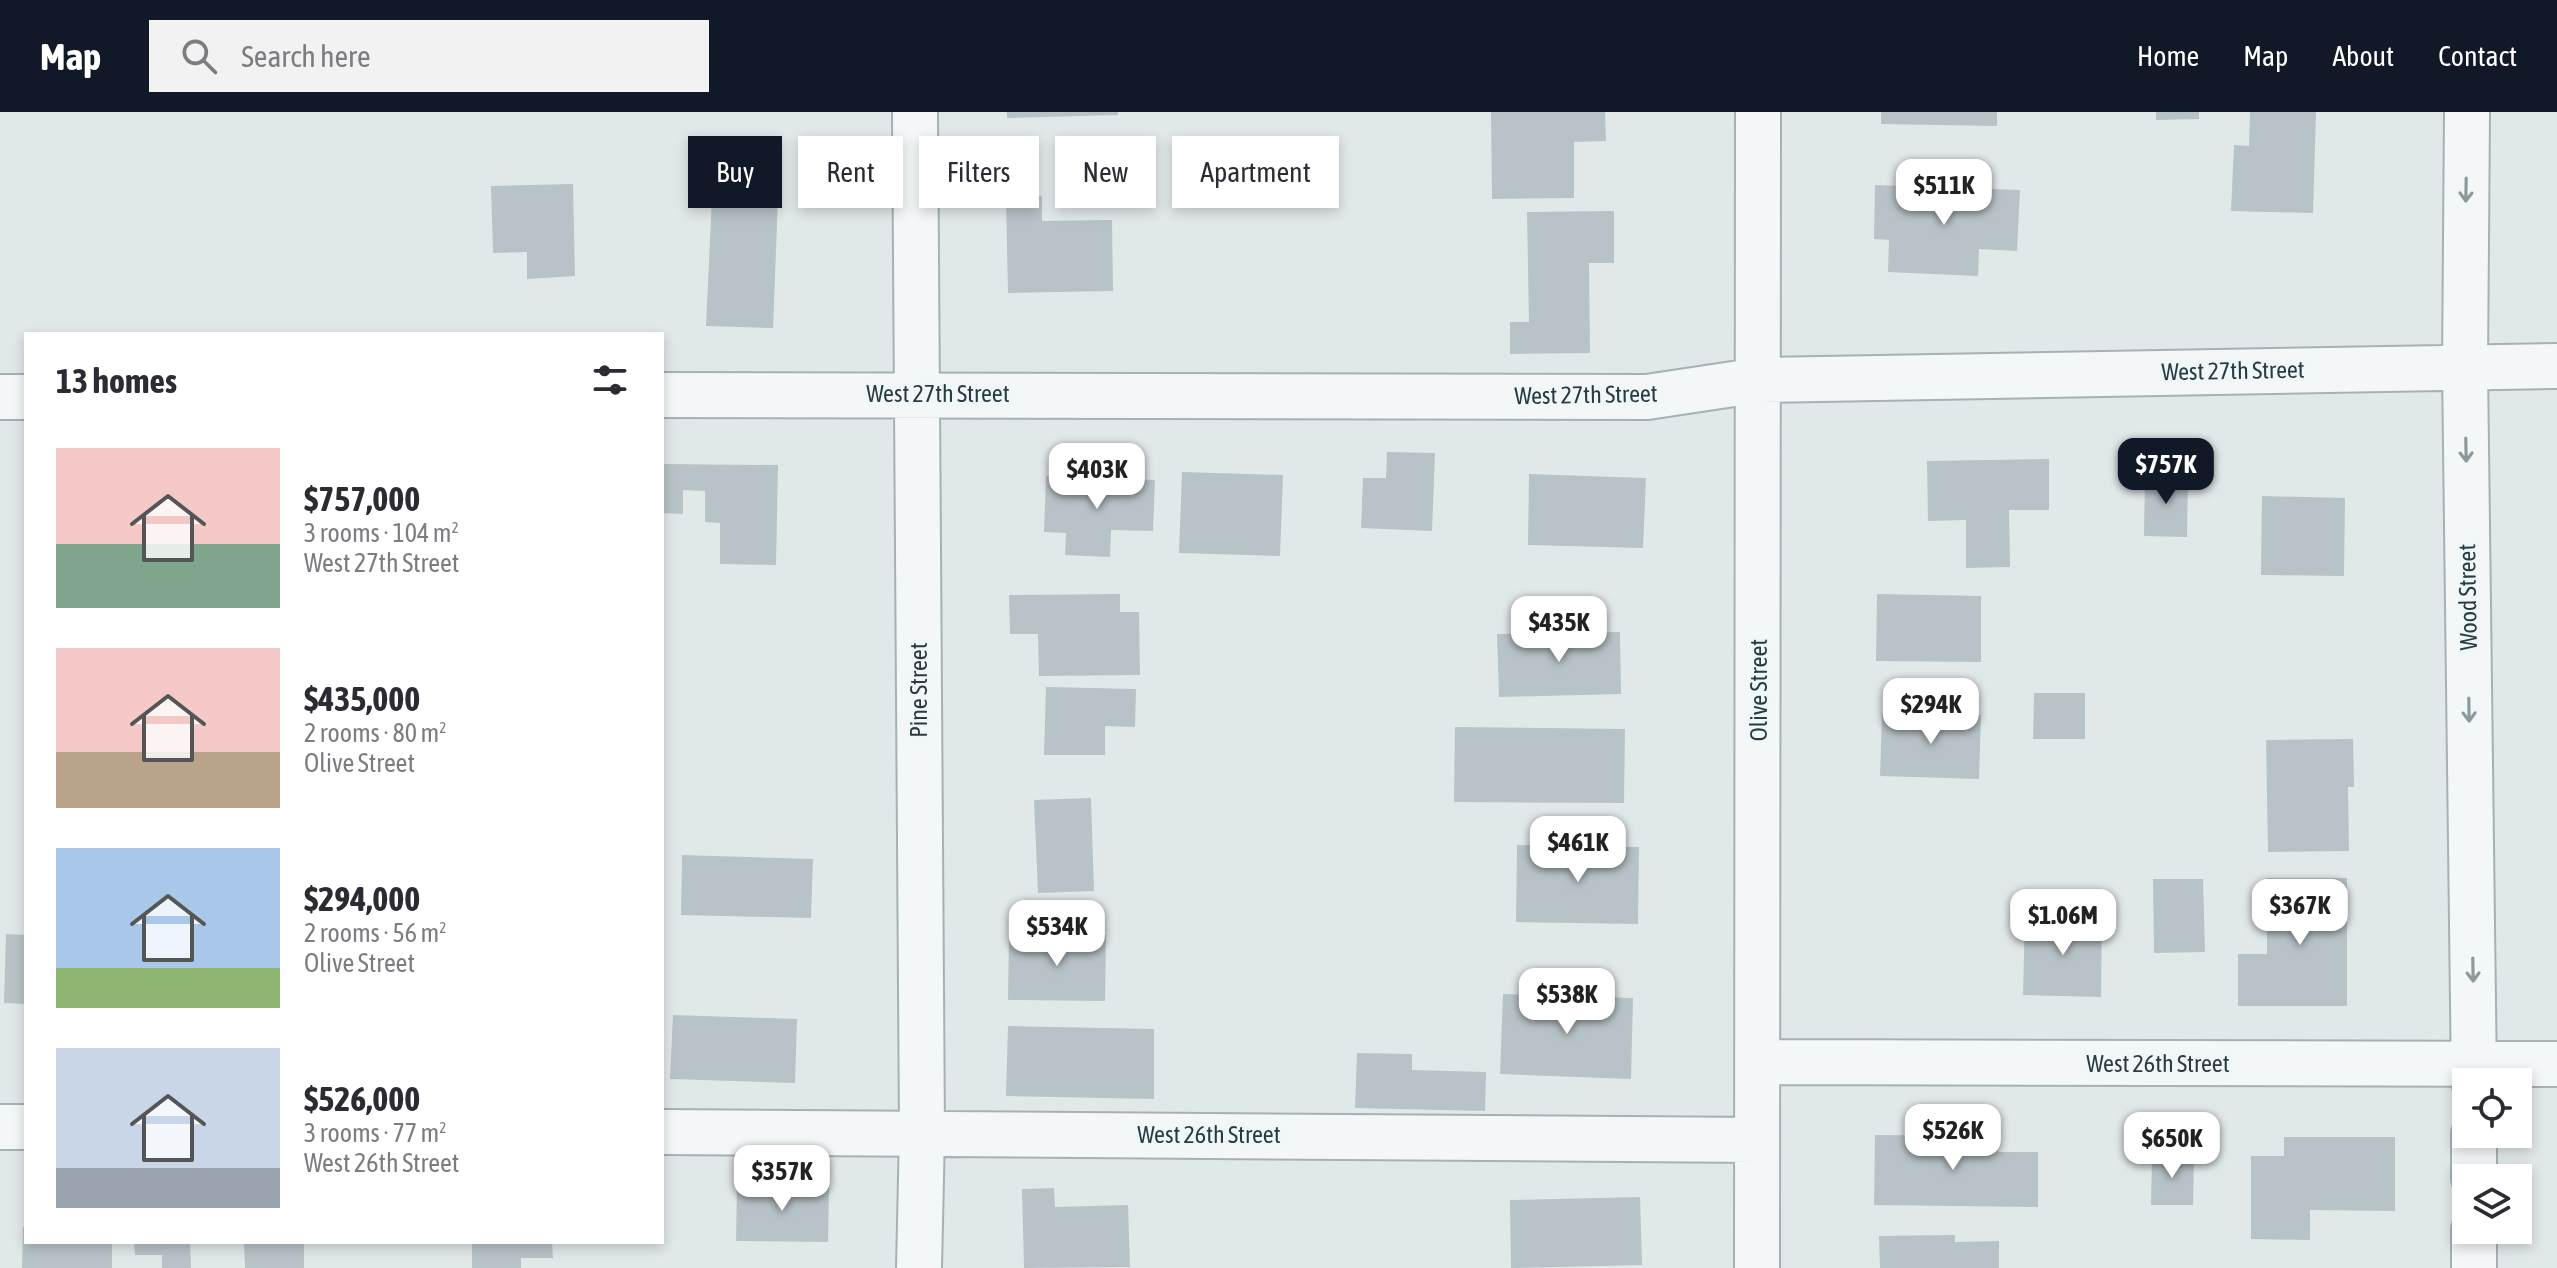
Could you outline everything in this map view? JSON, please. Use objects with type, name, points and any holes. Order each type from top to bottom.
[{"type":"street","name":"Pine Street","points":[[915,112],[922,1133],[919,1268]]},
{"type":"street","name":"Olive Street","points":[[1757,1268],[1758,112]]},
{"type":"street","name":"Wood Street","points":[[2467,112],[2465,367],[2474,1068]]},
{"type":"street","name":"West 27th Street","points":[[664,395],[1647,397],[1760,380],[2557,366]]},
{"type":"street","points":[[0,397],[24,397]]},
{"type":"street","name":"West 26th Street","points":[[1759,1062],[2452,1074]]},
{"type":"street","name":"West 26th Street","points":[[2524,1068],[2557,1064]]},
{"type":"street","points":[[0,1127],[24,1127]]},
{"type":"street","name":"West 26th Street","points":[[664,1132],[1757,1140]]},
{"type":"street","points":[[2474,1244],[2474,1268]]},
{"type":"building","points":[[1007,112],[1118,112],[1118,115],[1007,118]]},
{"type":"building","points":[[1491,112],[1605,112],[1606,141],[1574,142],[1574,198],[1492,199]]},
{"type":"building","points":[[1881,112],[1997,112],[1997,126],[1881,124]]},
{"type":"building","points":[[2156,112],[2199,112],[2199,119],[2156,120]]},
{"type":"building","points":[[2250,112],[2316,112],[2313,213],[2231,211],[2234,145],[2249,146]]},
{"type":"building","points":[[573,184],[575,276],[527,279],[527,252],[493,253],[491,186]]},
{"type":"building","points":[[1875,185],[2020,190],[2017,251],[1979,249],[1978,276],[1888,272],[1889,240],[1874,239]]},
{"type":"building","points":[[1039,196],[1042,196],[1042,221],[1112,220],[1113,291],[1008,293],[1006,208],[1039,208]]},
{"type":"building","points":[[711,208],[778,208],[773,328],[706,326]]},
{"type":"building","points":[[1614,211],[1614,263],[1589,263],[1590,353],[1510,354],[1510,322],[1529,322],[1527,212]]},
{"type":"building","points":[[1387,452],[1435,453],[1432,531],[1361,528],[1363,478],[1386,478]]},
{"type":"building","points":[[2049,459],[2049,510],[2009,510],[2010,567],[1966,568],[1966,520],[1928,521],[1927,461]]},
{"type":"building","points":[[664,464],[778,465],[776,565],[720,564],[720,523],[705,522],[705,491],[683,490],[683,514],[664,513]]},
{"type":"building","points":[[1182,472],[1283,475],[1280,556],[1179,553]]},
{"type":"building","points":[[1529,474],[1646,478],[1643,548],[1528,545]]},
{"type":"building","points":[[2145,474],[2188,475],[2187,537],[2144,536]]},
{"type":"building","points":[[1046,476],[1155,480],[1153,531],[1111,530],[1110,557],[1065,555],[1066,533],[1044,532]]},
{"type":"building","points":[[2262,496],[2345,498],[2344,576],[2261,575]]},
{"type":"building","points":[[1120,594],[1120,612],[1139,612],[1140,675],[1039,676],[1038,634],[1010,634],[1009,595]]},
{"type":"building","points":[[1877,594],[1981,596],[1981,662],[1876,661]]},
{"type":"building","points":[[1620,632],[1621,694],[1499,697],[1497,634]]},
{"type":"building","points":[[1046,687],[1136,689],[1135,727],[1105,726],[1105,755],[1044,755]]},
{"type":"building","points":[[2034,693],[2085,693],[2085,739],[2033,739]]},
{"type":"building","points":[[1882,713],[1981,715],[1979,779],[1880,776]]},
{"type":"building","points":[[1455,727],[1625,729],[1624,803],[1454,802]]},
{"type":"building","points":[[2353,739],[2354,787],[2348,787],[2349,851],[2268,852],[2266,740]]},
{"type":"building","points":[[1091,798],[1094,891],[1038,893],[1034,800]]},
{"type":"building","points":[[1517,845],[1639,847],[1638,924],[1516,922]]},
{"type":"building","points":[[682,855],[813,859],[811,918],[681,915]]},
{"type":"building","points":[[2267,878],[2347,878],[2347,1006],[2238,1006],[2238,954],[2267,954]]},
{"type":"building","points":[[2153,879],[2203,879],[2205,952],[2154,953]]},
{"type":"building","points":[[2025,916],[2102,918],[2101,997],[2023,995]]},
{"type":"building","points":[[6,934],[24,935],[24,1004],[4,1003]]},
{"type":"building","points":[[1009,934],[1106,935],[1105,1001],[1008,1000]]},
{"type":"building","points":[[1503,994],[1633,998],[1631,1079],[1500,1074]]},
{"type":"building","points":[[673,1015],[797,1019],[795,1083],[670,1079]]},
{"type":"building","points":[[1008,1026],[1154,1029],[1154,1099],[1006,1096]]},
{"type":"building","points":[[1357,1053],[1412,1054],[1412,1070],[1486,1072],[1485,1111],[1355,1108]]},
{"type":"building","points":[[1875,1135],[1998,1136],[1998,1152],[2038,1152],[2038,1207],[1874,1205]]},
{"type":"building","points":[[2284,1137],[2395,1137],[2395,1211],[2310,1210],[2310,1240],[2251,1239],[2251,1156],[2284,1156]]},
{"type":"building","points":[[2152,1156],[2194,1156],[2193,1205],[2151,1205]]},
{"type":"building","points":[[737,1183],[829,1185],[828,1242],[736,1241]]},
{"type":"building","points":[[1054,1188],[1055,1207],[1128,1205],[1130,1267],[1024,1268],[1022,1189]]},
{"type":"building","points":[[1640,1197],[1642,1265],[1511,1268],[1510,1200]]},
{"type":"building","points":[[23,1227],[24,1244],[112,1244],[112,1268],[22,1268]]},
{"type":"building","points":[[1955,1235],[1955,1242],[1999,1241],[1999,1268],[1880,1268],[1879,1236]]},
{"type":"building","points":[[134,1244],[190,1244],[191,1268],[162,1268],[162,1255],[135,1255]]},
{"type":"building","points":[[244,1244],[304,1244],[304,1268],[245,1268]]},
{"type":"building","points":[[472,1244],[552,1244],[553,1258],[521,1258],[521,1268],[472,1268]]}]
